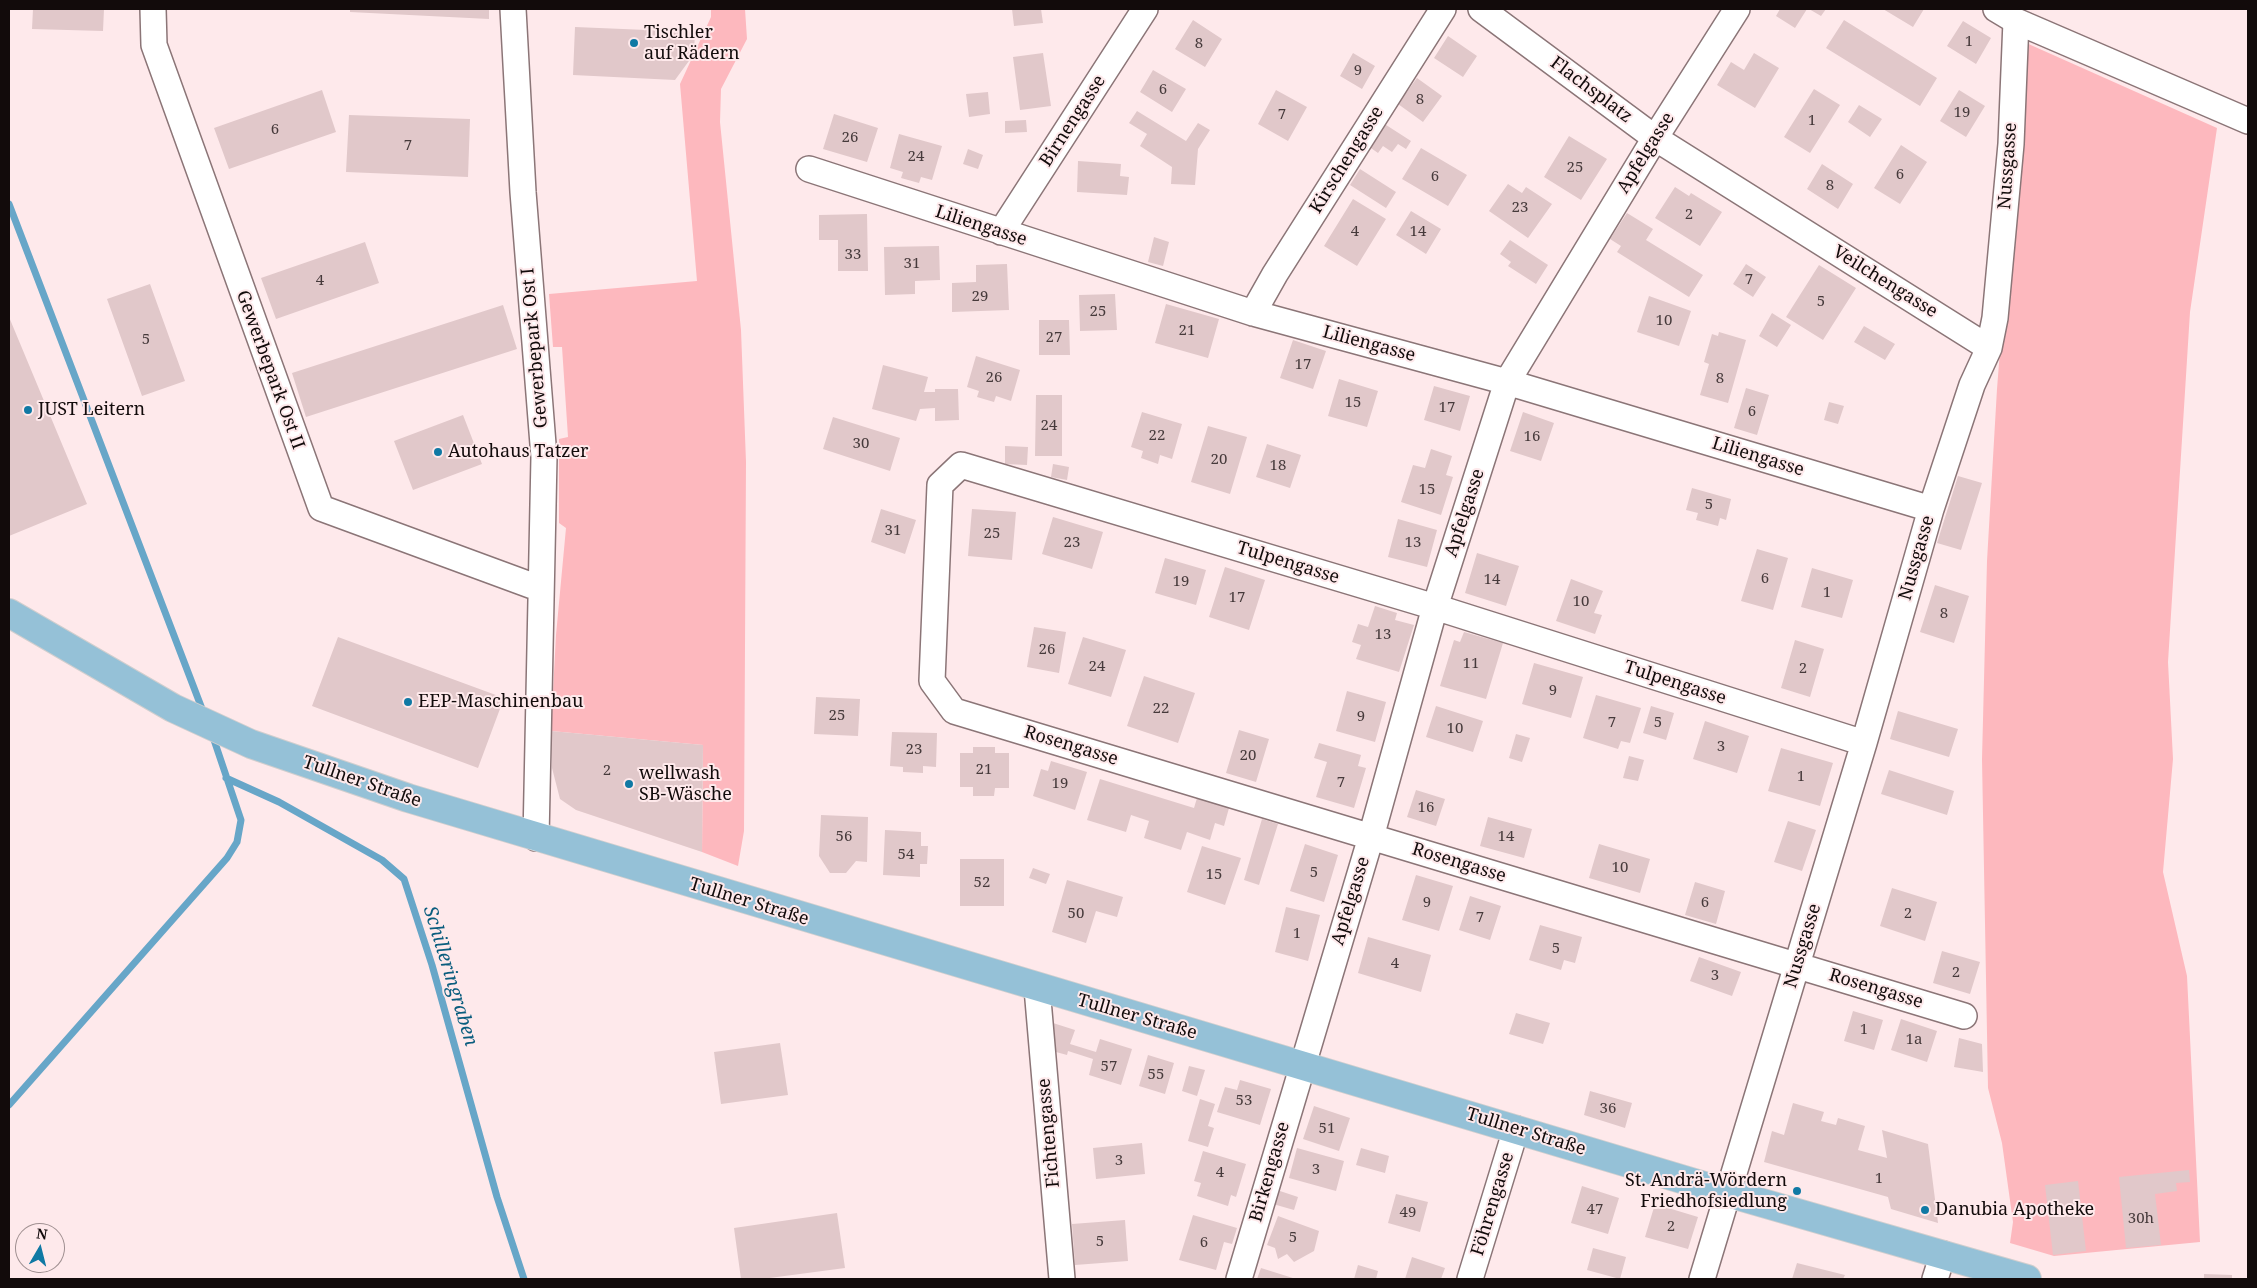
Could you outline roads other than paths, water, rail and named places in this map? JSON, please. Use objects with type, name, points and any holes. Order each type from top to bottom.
[{"type":"main road","name":"Tullner Straße","points":[[9,613],[173,708],[251,744],[408,798],[1037,988],[1302,1065],[1728,1193],[1939,1267],[2027,1279]]},
{"type":"street","name":"Gewerbepark Ost II","points":[[153,9],[154,45],[321,508],[541,589]]},
{"type":"street","name":"Gewerbepark Ost I","points":[[513,9],[523,192],[544,457],[536,838]]},
{"type":"street","name":"Birnengasse","points":[[1001,232],[1145,9]]},
{"type":"street","name":"Kirschengasse","points":[[1254,313],[1275,274],[1443,9]]},
{"type":"street","name":"Flachsplatz","points":[[1481,9],[1655,138],[1780,216]]},
{"type":"street","name":"Apfelgasse","points":[[1302,1065],[1371,837],[1435,607],[1507,382],[1655,138],[1737,9]]},
{"type":"street","points":[[2006,15],[2248,121]]},
{"type":"street","name":"Nussgasse","points":[[1702,1279],[1798,965],[1931,509],[1972,385],[1989,348],[1995,318],[2011,144],[2006,15]]},
{"type":"street","name":"Liliengasse","points":[[809,169],[1254,313],[1507,382],[1931,509]]},
{"type":"street","name":"Veilchengasse","points":[[1780,216],[1989,348]]},
{"type":"street","name":"Tulpengasse","points":[[954,711],[932,681],[940,485],[962,465],[1435,607],[1864,743]]},
{"type":"street","name":"Rosengasse","points":[[954,711],[1964,1016]]},
{"type":"street","name":"Fichtengasse","points":[[1037,988],[1062,1279]]},
{"type":"street","name":"Birkengasse","points":[[1239,1279],[1302,1065]]},
{"type":"street","name":"Föhrengasse","points":[[1470,1279],[1516,1129]]},
{"type":"waterway","points":[[9,204],[204,714]]},
{"type":"waterway","points":[[9,1105],[227,858],[237,842],[241,820],[212,734]]},
{"type":"waterway","name":"Schilleringraben","points":[[226,778],[279,802],[382,860],[404,879],[432,965],[497,1197],[524,1279]]},
{"type":"place","name":"Tischler auf Rädern","points":[[634,43]]},
{"type":"place","name":"JUST Leitern","points":[[28,410]]},
{"type":"place","name":"Autohaus Tatzer","points":[[438,452]]},
{"type":"place","name":"EEP-Maschinenbau","points":[[408,702]]},
{"type":"place","name":"wellwash SB-Wäsche","points":[[629,784]]},
{"type":"place","name":"St. Andrä-Wördern Friedhofsiedlung","points":[[1797,1191]]},
{"type":"place","name":"Danubia Apotheke","points":[[1925,1210]]}]
